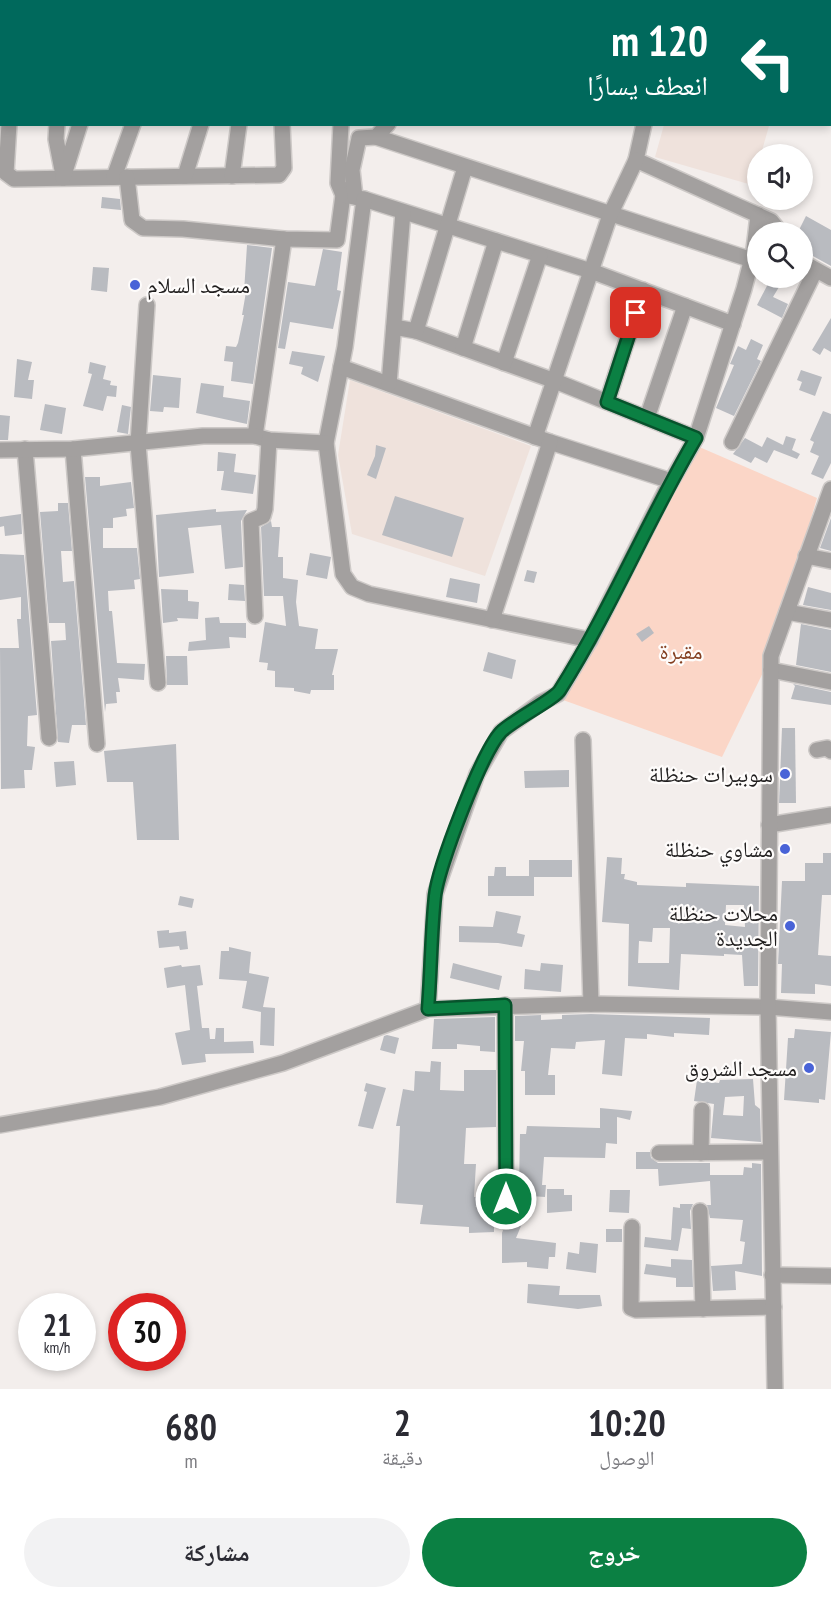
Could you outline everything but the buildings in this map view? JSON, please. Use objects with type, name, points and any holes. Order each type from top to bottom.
[{"type":"street","points":[[9,126],[6,173],[14,179],[279,175],[284,168],[282,126]]},
{"type":"street","points":[[57,126],[56,139],[63,178]]},
{"type":"street","points":[[63,178],[79,126]]},
{"type":"street","points":[[133,126],[121,177],[132,220],[143,228],[284,239],[337,240],[354,197]]},
{"type":"street","points":[[185,176],[200,126]]},
{"type":"street","points":[[232,176],[239,126]]},
{"type":"street","points":[[341,126],[338,183],[354,197],[591,271],[733,324]]},
{"type":"street","points":[[350,126],[358,138],[352,170],[354,197],[341,367],[326,443],[343,574],[352,587],[369,594],[590,640]]},
{"type":"street","points":[[376,137],[386,126]]},
{"type":"street","points":[[535,436],[610,215],[636,160],[644,126]]},
{"type":"street","points":[[358,138],[376,137],[747,258]]},
{"type":"street","points":[[636,160],[772,222]]},
{"type":"street","points":[[416,331],[465,167]]},
{"type":"street","points":[[389,384],[403,212]]},
{"type":"street","points":[[757,222],[758,215]]},
{"type":"street","points":[[255,616],[251,520],[263,516],[265,509],[262,438],[284,239]]},
{"type":"street","points":[[463,348],[496,241]]},
{"type":"street","points":[[504,363],[540,255]]},
{"type":"street","points":[[813,269],[831,278]]},
{"type":"street","points":[[428,1009],[435,894],[477,774],[501,732],[540,703],[558,694],[590,640],[671,481],[696,438],[747,277]]},
{"type":"street","points":[[732,442],[800,288]]},
{"type":"street","points":[[607,402],[643,290]]},
{"type":"street","points":[[147,306],[138,444],[158,682]]},
{"type":"street","points":[[647,418],[685,306]]},
{"type":"street","points":[[394,327],[416,331],[555,381],[696,438]]},
{"type":"street","points":[[341,367],[550,442],[671,481]]},
{"type":"street","points":[[0,450],[73,449],[203,436],[326,443]]},
{"type":"street","points":[[492,620],[550,442]]},
{"type":"street","points":[[25,449],[49,738]]},
{"type":"street","points":[[73,449],[97,744]]},
{"type":"street","points":[[775,1389],[768,1007],[771,657],[830,494]]},
{"type":"street","points":[[806,556],[831,561]]},
{"type":"street","points":[[787,612],[831,620]]},
{"type":"street","points":[[771,670],[831,682]]},
{"type":"street","points":[[583,740],[591,1004]]},
{"type":"street","points":[[769,825],[831,815]]},
{"type":"street","points":[[0,1125],[160,1097],[283,1063],[428,1009],[591,1004],[768,1007],[831,1012]]},
{"type":"street","points":[[505,1005],[506,1221]]},
{"type":"street","points":[[701,1153],[702,1110]]},
{"type":"street","points":[[659,1153],[770,1152]]},
{"type":"street","points":[[700,1211],[703,1309]]},
{"type":"street","points":[[632,1227],[631,1308],[636,1310],[774,1307]]},
{"type":"street","points":[[772,1275],[831,1276]]},
{"type":"shaded area","points":[[664,126],[769,126],[764,144],[747,144],[747,184],[655,157]]},
{"type":"shaded area","points":[[350,380],[531,446],[485,576],[352,534],[338,455]]},
{"type":"green space","name":"مقبرة","points":[[697,446],[817,498],[771,656],[722,757],[563,700]]},
{"type":"place","name":"مسجد السلام","points":[[135,285]]},
{"type":"place","name":"سوبيرات حنظلة","points":[[785,774]]},
{"type":"place","name":"مشاوي حنظلة","points":[[785,849]]},
{"type":"place","name":"محلات حنظلة الجديدة","points":[[790,926]]},
{"type":"place","name":"مسجد الشروق","points":[[809,1068]]},
{"type":"route","points":[[506,1199],[505,1005],[428,1009],[435,894],[477,774],[501,732],[540,703],[558,694],[590,640],[665,492],[696,438],[607,402],[636,313]]}]
